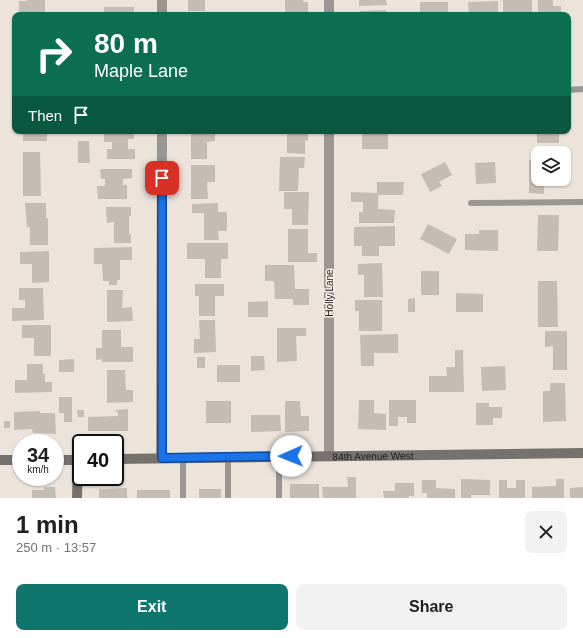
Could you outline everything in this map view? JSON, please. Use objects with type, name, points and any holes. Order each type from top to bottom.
[{"type":"street","points":[[162,0],[162,12]]},
{"type":"street","points":[[329,0],[329,12]]},
{"type":"street","points":[[162,134],[162,458]]},
{"type":"street","name":"Holly Lane","points":[[329,134],[329,456]]},
{"type":"street","name":"84th Avenue West","points":[[124,459],[583,453]]},
{"type":"street","points":[[0,460],[12,460]]},
{"type":"street","points":[[77,498],[78,486]]},
{"type":"lane","points":[[571,90],[583,89]]},
{"type":"lane","points":[[471,203],[583,202]]},
{"type":"lane","points":[[228,457],[228,498]]},
{"type":"lane","points":[[279,457],[279,498]]},
{"type":"lane","points":[[183,458],[183,498]]},
{"type":"building","points":[[45,0],[45,12],[19,12],[19,1]]},
{"type":"building","points":[[188,0],[205,0],[205,11],[188,11]]},
{"type":"building","points":[[285,0],[303,0],[303,2],[308,2],[308,12],[285,12]]},
{"type":"building","points":[[359,0],[386,0],[387,5],[359,6]]},
{"type":"building","points":[[503,0],[532,0],[532,12],[503,12]]},
{"type":"building","points":[[538,0],[553,0],[553,6],[561,6],[561,12],[538,12]]},
{"type":"building","points":[[498,1],[498,12],[469,12],[468,2]]},
{"type":"building","points":[[420,2],[448,2],[448,12],[420,12]]},
{"type":"building","points":[[104,7],[134,7],[134,12],[104,12]]},
{"type":"building","points":[[386,10],[386,12],[360,12]]},
{"type":"building","points":[[23,134],[47,134],[47,141],[23,141]]},
{"type":"building","points":[[104,134],[134,134],[134,139],[128,139],[128,149],[135,149],[135,159],[107,159],[107,149],[112,149],[112,142],[104,142]]},
{"type":"building","points":[[191,134],[215,134],[215,141],[207,142],[207,159],[191,159]]},
{"type":"building","points":[[287,134],[308,134],[308,141],[305,140],[305,154],[287,153]]},
{"type":"building","points":[[362,134],[388,134],[388,149],[362,149]]},
{"type":"building","points":[[537,134],[559,134],[559,143],[537,143]]},
{"type":"building","points":[[78,141],[89,141],[90,163],[78,163]]},
{"type":"building","points":[[23,152],[40,152],[41,196],[23,196]]},
{"type":"building","points":[[280,157],[305,157],[304,168],[299,168],[298,191],[279,191]]},
{"type":"building","points":[[529,160],[531,160],[531,186],[544,186],[544,194],[529,193]]},
{"type":"building","points":[[445,162],[452,175],[439,182],[442,186],[430,192],[421,174]]},
{"type":"building","points":[[495,162],[496,183],[476,184],[475,163]]},
{"type":"building","points":[[191,165],[215,165],[215,182],[207,182],[208,199],[191,199]]},
{"type":"building","points":[[100,169],[132,169],[132,178],[123,179],[123,185],[127,185],[127,199],[98,199],[97,186],[105,186],[105,179],[101,179]]},
{"type":"building","points":[[377,182],[404,182],[403,195],[378,195],[378,209],[395,210],[394,223],[359,223],[359,212],[363,212],[363,202],[351,202],[351,192],[377,193]]},
{"type":"building","points":[[284,192],[309,192],[308,225],[292,225],[292,209],[284,209]]},
{"type":"building","points":[[25,203],[46,203],[46,218],[48,218],[48,245],[30,245],[30,227],[27,227]]},
{"type":"building","points":[[218,203],[218,212],[227,212],[227,231],[218,231],[219,240],[204,240],[204,213],[192,213],[192,204]]},
{"type":"building","points":[[106,207],[131,207],[131,216],[129,216],[129,234],[131,234],[131,243],[114,243],[114,222],[107,223]]},
{"type":"building","points":[[538,215],[559,215],[558,251],[537,251]]},
{"type":"building","points":[[428,224],[457,239],[449,254],[420,239]]},
{"type":"building","points":[[395,226],[395,246],[379,246],[379,256],[362,256],[362,246],[354,246],[354,227]]},
{"type":"building","points":[[288,229],[308,229],[308,253],[317,253],[317,262],[288,262]]},
{"type":"building","points":[[479,230],[498,230],[498,251],[465,250],[465,234],[479,234]]},
{"type":"building","points":[[187,243],[228,243],[228,259],[221,259],[221,278],[205,278],[205,259],[187,259]]},
{"type":"building","points":[[132,247],[132,260],[120,260],[120,280],[117,280],[117,285],[109,285],[109,281],[103,281],[102,264],[94,264],[94,248]]},
{"type":"building","points":[[49,251],[49,282],[32,283],[32,264],[20,264],[20,252]]},
{"type":"building","points":[[382,263],[383,297],[364,297],[364,275],[358,275],[358,264]]},
{"type":"building","points":[[265,265],[294,265],[295,289],[309,289],[309,305],[293,305],[293,299],[275,299],[274,281],[265,281]]},
{"type":"building","points":[[421,271],[439,271],[439,295],[421,295]]},
{"type":"building","points":[[538,281],[557,281],[558,327],[538,327]]},
{"type":"building","points":[[195,284],[224,284],[224,296],[215,296],[215,316],[199,316],[199,296],[195,296]]},
{"type":"building","points":[[19,288],[43,288],[44,320],[12,321],[12,308],[25,308],[25,300],[19,300]]},
{"type":"building","points":[[107,290],[123,290],[122,308],[132,307],[133,321],[107,322]]},
{"type":"building","points":[[456,293],[483,294],[483,312],[456,312]]},
{"type":"building","points":[[415,298],[415,312],[408,312],[408,299]]},
{"type":"building","points":[[355,300],[382,300],[382,331],[359,331],[359,311],[355,311]]},
{"type":"building","points":[[268,301],[268,317],[248,317],[248,302]]},
{"type":"building","points":[[199,320],[215,320],[216,352],[194,353],[194,339],[200,339]]},
{"type":"building","points":[[22,325],[51,325],[51,356],[34,356],[34,338],[22,338]]},
{"type":"building","points":[[277,328],[306,328],[306,336],[296,336],[297,361],[277,362]]},
{"type":"building","points":[[102,330],[121,330],[121,347],[133,347],[133,362],[102,362],[102,359],[96,360],[96,348],[102,348]]},
{"type":"building","points":[[545,331],[567,331],[567,370],[553,370],[553,346],[545,347]]},
{"type":"building","points":[[398,334],[398,353],[374,353],[374,366],[361,366],[360,335]]},
{"type":"building","points":[[455,350],[463,350],[464,392],[429,392],[429,376],[447,376],[446,367],[455,367]]},
{"type":"building","points":[[251,356],[264,356],[265,370],[251,371]]},
{"type":"building","points":[[197,357],[205,357],[205,368],[197,368]]},
{"type":"building","points":[[74,359],[74,372],[59,372],[59,360]]},
{"type":"building","points":[[27,364],[43,364],[45,382],[52,382],[52,392],[15,393],[15,380],[27,380]]},
{"type":"building","points":[[217,365],[240,365],[240,382],[217,382]]},
{"type":"building","points":[[505,366],[506,390],[482,391],[481,367]]},
{"type":"building","points":[[107,370],[125,370],[126,390],[133,390],[133,402],[107,403]]},
{"type":"building","points":[[550,383],[565,383],[566,421],[543,422],[543,391],[550,391]]},
{"type":"building","points":[[59,397],[72,397],[72,422],[64,422],[64,413],[59,413]]},
{"type":"building","points":[[359,400],[374,400],[374,413],[386,414],[386,430],[358,429]]},
{"type":"building","points":[[389,400],[416,400],[416,423],[407,423],[407,417],[398,417],[398,426],[389,426]]},
{"type":"building","points":[[206,401],[231,401],[231,423],[206,423]]},
{"type":"building","points":[[285,401],[300,401],[301,416],[309,416],[309,431],[285,432]]},
{"type":"building","points":[[476,403],[489,403],[489,407],[502,407],[502,418],[493,418],[493,425],[476,425]]},
{"type":"building","points":[[128,409],[128,431],[88,431],[88,417],[118,416],[118,412],[116,412],[116,410]]},
{"type":"building","points":[[77,410],[84,410],[84,417],[78,417]]},
{"type":"building","points":[[40,411],[40,413],[55,413],[56,434],[33,433],[32,429],[14,430],[14,412]]},
{"type":"building","points":[[251,415],[280,415],[281,431],[251,432]]},
{"type":"building","points":[[4,421],[10,421],[10,428],[4,428]]},
{"type":"building","points":[[347,477],[356,477],[356,498],[323,498],[322,487],[348,487]]},
{"type":"building","points":[[461,479],[490,480],[490,495],[471,495],[471,498],[461,498]]},
{"type":"building","points":[[556,479],[564,479],[564,498],[532,498],[532,487],[556,486]]},
{"type":"building","points":[[422,480],[436,480],[436,488],[455,489],[455,498],[427,498],[427,493],[422,493]]},
{"type":"building","points":[[499,480],[507,480],[507,488],[516,488],[516,480],[525,480],[525,498],[499,498]]},
{"type":"building","points":[[395,483],[414,483],[414,496],[409,496],[409,498],[384,498],[383,491],[395,491]]},
{"type":"building","points":[[290,484],[319,484],[319,498],[290,498]]},
{"type":"building","points":[[44,487],[55,487],[56,498],[32,498],[32,490],[44,490]]},
{"type":"building","points":[[583,487],[583,498],[570,498],[570,488]]},
{"type":"building","points":[[127,488],[127,498],[99,498],[99,489]]},
{"type":"building","points":[[199,489],[221,489],[221,498],[199,498]]},
{"type":"building","points":[[137,490],[170,490],[170,498],[137,498]]},
{"type":"route","points":[[162,178],[162,458],[291,456]]}]
